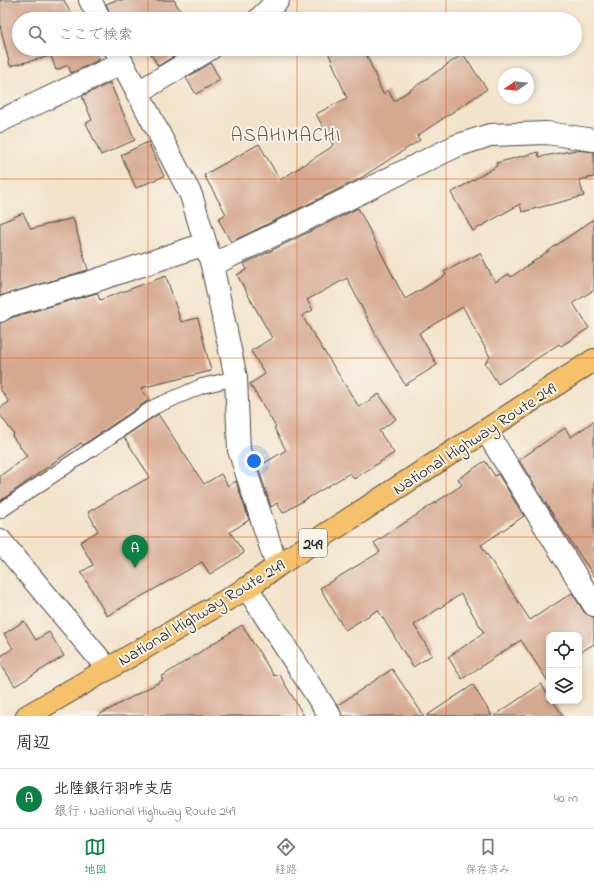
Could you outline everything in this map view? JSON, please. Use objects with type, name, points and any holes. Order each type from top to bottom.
[{"type":"highway","name":"National Highway Route 249","points":[[27,716],[247,588],[278,566],[594,360]]},
{"type":"street","points":[[90,0],[96,12]]},
{"type":"street","points":[[265,12],[278,0]]},
{"type":"street","points":[[0,121],[118,56],[190,195],[212,265],[236,378],[239,450],[278,566]]},
{"type":"street","points":[[137,93],[198,56]]},
{"type":"street","points":[[212,265],[456,146],[490,134],[547,133],[594,140]]},
{"type":"street","points":[[0,311],[7,306],[91,282],[205,244]]},
{"type":"street","points":[[486,431],[594,605]]},
{"type":"street","points":[[0,540],[108,669]]},
{"type":"street","points":[[247,588],[330,716]]},
{"type":"lane","points":[[0,511],[154,407],[202,386],[236,378]]},
{"type":"building","points":[[0,0],[64,0],[70,12],[12,12],[12,56],[51,56],[10,66],[0,26]]},
{"type":"building","points":[[116,0],[174,0],[181,12],[109,12],[106,4]]},
{"type":"building","points":[[51,56],[97,56],[99,60],[71,73],[68,65],[56,70]]},
{"type":"building","points":[[152,56],[174,56],[158,66]]},
{"type":"building","points":[[330,56],[367,56],[383,94],[388,90],[394,101],[460,56],[464,56],[487,89],[417,136],[420,140],[359,179],[231,242],[218,219],[226,214],[204,175],[259,144],[280,180],[333,145],[316,114],[347,98]]},
{"type":"building","points":[[211,63],[220,80],[196,94],[186,78]]},
{"type":"building","points":[[110,83],[135,140],[101,155],[86,123],[92,120],[82,96]]},
{"type":"building","points":[[148,142],[164,176],[136,188],[121,155]]},
{"type":"building","points":[[576,150],[594,152],[594,177],[579,180],[584,196],[522,212],[520,204],[473,231],[451,193],[497,166],[496,163],[538,152],[539,157]]},
{"type":"building","points":[[358,208],[405,299],[446,275],[444,272],[480,253],[495,282],[509,274],[511,277],[594,219],[594,290],[573,303],[589,328],[561,346],[559,344],[498,384],[485,363],[490,357],[463,307],[419,333],[437,365],[405,385],[379,341],[347,278],[307,300],[313,310],[302,316],[359,407],[379,394],[396,419],[379,431],[394,453],[354,479],[350,473],[283,513],[277,503],[271,507],[258,467],[286,450],[274,428],[276,427],[250,384],[265,374],[251,351],[272,338],[237,275],[247,269],[244,264]]},
{"type":"building","points":[[23,213],[31,229],[73,218],[88,270],[0,296],[0,223]]},
{"type":"building","points":[[166,276],[181,322],[198,318],[211,371],[141,388],[149,400],[83,445],[81,443],[0,501],[0,476],[27,456],[12,436],[14,434],[0,415],[0,408],[9,402],[0,389],[0,323],[13,317],[97,293],[100,300]]},
{"type":"building","points":[[158,414],[204,484],[221,474],[228,486],[236,481],[249,520],[230,532],[244,553],[210,574],[202,562],[107,616],[81,572],[93,565],[80,542],[98,531],[88,512],[150,477],[124,437]]},
{"type":"building","points":[[594,421],[594,576],[560,526],[519,460],[565,428],[571,437]]},
{"type":"building","points":[[485,461],[495,476],[498,474],[524,516],[481,545],[530,620],[572,593],[584,612],[594,618],[594,644],[582,651],[582,632],[546,632],[546,678],[521,640],[462,679],[448,657],[484,633],[461,594],[414,625],[432,655],[413,667],[378,610],[345,630],[320,588],[380,552],[374,543],[462,485],[458,479]]},
{"type":"building","points":[[24,621],[36,640],[49,632],[64,656],[15,686],[0,663],[0,657],[13,648],[4,634]]},
{"type":"building","points":[[242,625],[274,676],[279,674],[304,716],[97,716],[163,680],[161,677]]},
{"type":"building","points":[[392,669],[424,716],[342,716],[338,705]]},
{"type":"building","points":[[541,684],[546,692],[546,704],[555,704],[563,716],[494,716]]},
{"type":"building","points":[[473,685],[492,716],[426,716]]},
{"type":"place","name":"北陸銀行羽咋支店","points":[[135,568]]},
{"type":"district","name":"ASAHIMACHI","points":[[286,134]]}]
